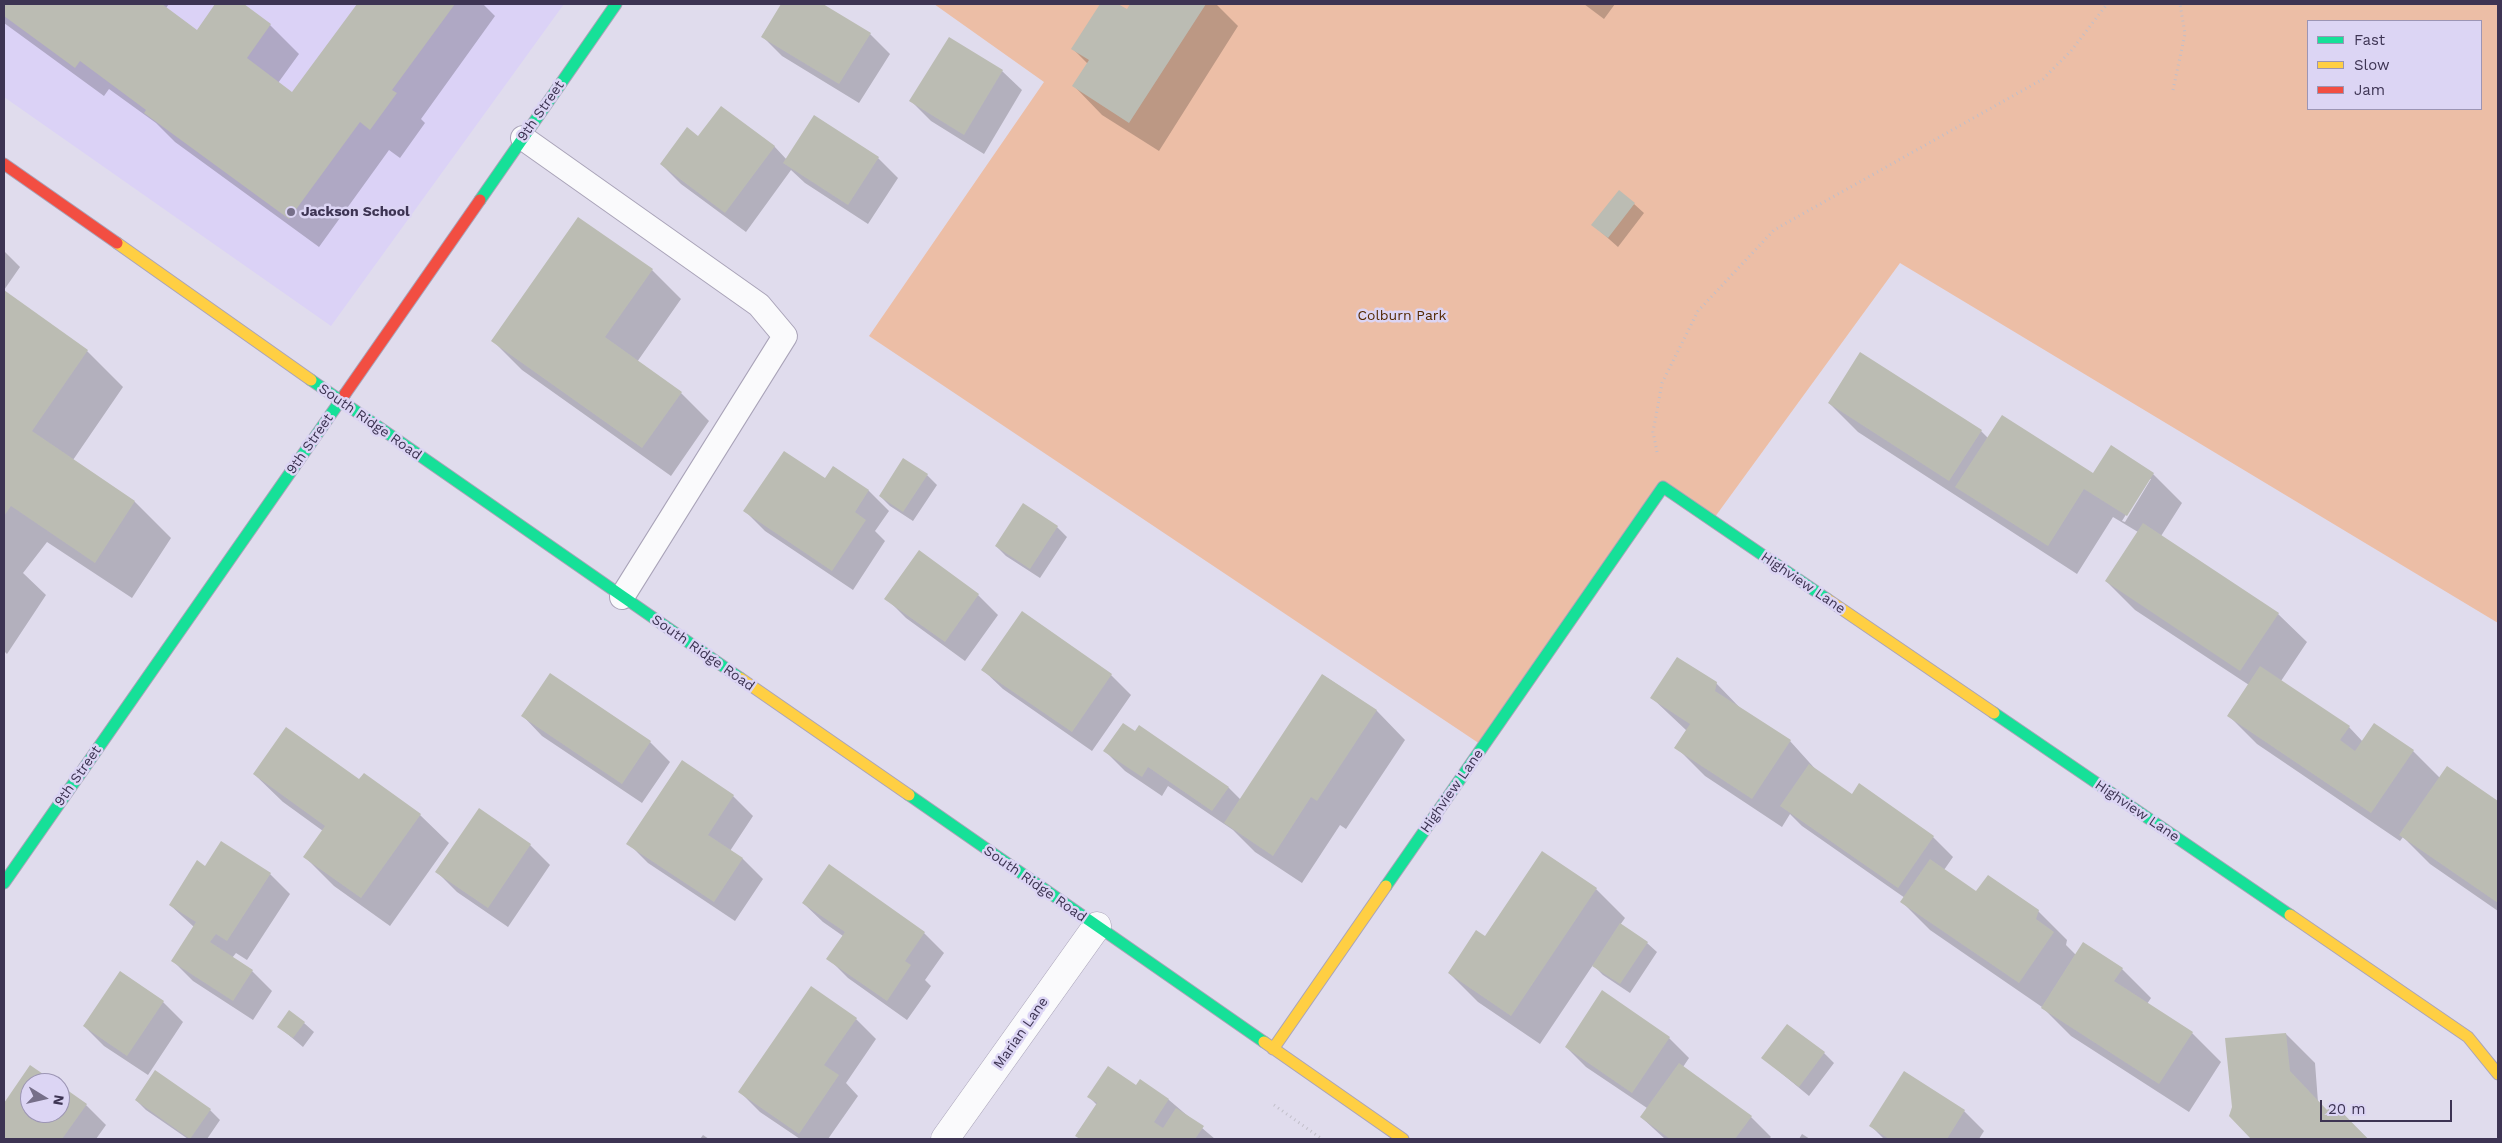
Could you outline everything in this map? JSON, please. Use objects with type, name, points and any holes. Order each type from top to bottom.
[{"type":"street","name":"9th Street","points":[[4,883],[616,4]]},
{"type":"street","name":"South Ridge Road","points":[[4,164],[340,401],[1403,1139]]},
{"type":"street","name":"Highview Lane","points":[[1273,1049],[1663,487],[2468,1037],[2498,1074]]},
{"type":"street","name":"Marian Lane","points":[[945,1139],[1096,926]]},
{"type":"lane","points":[[523,138],[759,305],[785,336],[622,597]]},
{"type":"path","points":[[1663,487],[1653,432],[1662,383],[1698,311],[1774,230],[2043,79],[2071,51],[2107,4]]},
{"type":"path","points":[[2174,90],[2185,34],[2180,4]]},
{"type":"path","points":[[1274,1106],[1322,1139]]},
{"type":"shaded area","name":"Jackson School","points":[[4,4],[564,4],[331,326],[4,97]]},
{"type":"green space","name":"Colburn Park","points":[[934,4],[2498,4],[2498,623],[1900,263],[1712,521],[1663,487],[1483,746],[869,336],[1044,82]]},
{"type":"building","points":[[4,4],[162,4],[197,30],[215,4],[244,4],[271,24],[247,58],[292,92],[357,4],[455,4],[392,90],[397,93],[370,130],[360,122],[289,219],[144,113],[146,110],[80,61],[75,68],[4,16]]},
{"type":"building","points":[[781,4],[823,4],[871,33],[839,84],[761,37]]},
{"type":"building","points":[[1100,4],[1118,4],[1127,9],[1130,4],[1206,4],[1129,123],[1072,86],[1089,60],[1071,49]]},
{"type":"building","points":[[949,37],[1003,70],[964,135],[909,101]]},
{"type":"building","points":[[721,106],[775,146],[725,213],[660,164],[687,127],[698,136]]},
{"type":"building","points":[[814,115],[879,157],[848,205],[783,163]]},
{"type":"building","points":[[1619,190],[1635,203],[1608,238],[1591,225]]},
{"type":"building","points":[[578,217],[653,269],[605,337],[682,392],[642,448],[491,341]]},
{"type":"building","points":[[4,290],[88,350],[32,431],[135,501],[95,563],[11,506],[4,516]]},
{"type":"building","points":[[1860,352],[1982,430],[1949,481],[1828,403]]},
{"type":"building","points":[[2002,415],[2093,473],[2111,445],[2154,473],[2127,516],[2084,489],[2048,546],[1955,487]]},
{"type":"building","points":[[784,451],[825,478],[833,466],[869,490],[855,512],[866,520],[832,571],[743,511]]},
{"type":"building","points":[[903,458],[928,474],[903,512],[879,496]]},
{"type":"building","points":[[1023,503],[1058,526],[1030,569],[995,546]]},
{"type":"building","points":[[2143,523],[2279,613],[2240,671],[2105,581]]},
{"type":"building","points":[[919,550],[979,594],[945,642],[884,599]]},
{"type":"building","points":[[1022,611],[1112,674],[1072,732],[981,670]]},
{"type":"building","points":[[1677,657],[1717,682],[1715,691],[1791,740],[1752,799],[1674,748],[1690,724],[1650,698]]},
{"type":"building","points":[[2260,666],[2350,726],[2340,740],[2355,751],[2374,723],[2414,750],[2371,813],[2227,716]]},
{"type":"building","points":[[550,673],[651,741],[622,784],[521,716]]},
{"type":"building","points":[[1322,674],[1377,710],[1317,801],[1311,797],[1273,856],[1224,823]]},
{"type":"building","points":[[1123,723],[1135,731],[1139,725],[1229,787],[1212,811],[1148,767],[1142,777],[1103,751]]},
{"type":"building","points":[[286,727],[359,779],[364,773],[421,814],[361,898],[303,857],[325,826],[253,774]]},
{"type":"building","points":[[682,760],[734,795],[708,835],[743,858],[714,902],[626,844]]},
{"type":"building","points":[[1809,764],[1852,794],[1859,783],[1934,836],[1898,888],[1780,806]]},
{"type":"building","points":[[2447,766],[2498,801],[2498,903],[2399,835]]},
{"type":"building","points":[[479,808],[531,844],[488,908],[435,872]]},
{"type":"building","points":[[221,841],[271,873],[227,941],[216,934],[210,942],[253,970],[233,1001],[171,961],[196,922],[169,905],[197,860],[205,866]]},
{"type":"building","points":[[1542,851],[1597,888],[1511,1016],[1448,973],[1476,930],[1485,936]]},
{"type":"building","points":[[1930,859],[1976,891],[1988,875],[2039,910],[2036,919],[2054,932],[2019,983],[1900,902]]},
{"type":"building","points":[[829,864],[925,932],[905,961],[911,965],[887,1001],[826,959],[845,932],[802,903]]},
{"type":"building","points":[[1620,923],[1648,942],[1620,984],[1592,966]]},
{"type":"building","points":[[2083,942],[2123,968],[2114,981],[2193,1032],[2159,1084],[2041,1008]]},
{"type":"building","points":[[120,971],[164,1001],[127,1056],[83,1026]]},
{"type":"building","points":[[811,986],[857,1018],[824,1065],[839,1075],[799,1134],[738,1092]]},
{"type":"building","points":[[1602,990],[1670,1037],[1632,1093],[1565,1047]]},
{"type":"building","points":[[289,1010],[305,1022],[293,1038],[277,1027]]},
{"type":"building","points":[[1787,1024],[1825,1052],[1799,1087],[1761,1058]]},
{"type":"building","points":[[2286,1033],[2290,1071],[2327,1110],[2334,1104],[2368,1139],[2251,1139],[2229,1116],[2232,1107],[2225,1038]]},
{"type":"building","points":[[1679,1063],[1752,1116],[1735,1139],[1670,1139],[1640,1117]]},
{"type":"building","points":[[30,1065],[42,1073],[25,1073]]},
{"type":"building","points":[[1108,1066],[1136,1085],[1140,1079],[1169,1099],[1154,1122],[1163,1128],[1176,1108],[1204,1126],[1195,1139],[1080,1139],[1075,1136],[1097,1103],[1087,1097]]},
{"type":"building","points":[[155,1070],[211,1109],[190,1139],[135,1100]]},
{"type":"building","points":[[1904,1071],[1965,1110],[1947,1139],[1889,1139],[1869,1126]]},
{"type":"building","points":[[20,1080],[20,1123],[70,1123],[70,1092],[87,1104],[62,1139],[4,1139],[4,1103]]},
{"type":"traffic: fast","points":[[480,200],[616,4]]},
{"type":"traffic: fast","points":[[311,380],[740,678]]},
{"type":"traffic: fast","points":[[4,883],[345,394]]},
{"type":"traffic: fast","points":[[1386,886],[1663,487],[1827,599]]},
{"type":"traffic: fast","points":[[1994,713],[2290,915]]},
{"type":"traffic: fast","points":[[909,795],[1264,1042]]},
{"type":"traffic: slow","points":[[117,243],[311,380]]},
{"type":"traffic: slow","points":[[1827,599],[1994,713]]},
{"type":"traffic: slow","points":[[740,678],[909,795]]},
{"type":"traffic: slow","points":[[1273,1049],[1386,886]]},
{"type":"traffic: slow","points":[[2290,915],[2468,1037],[2498,1074]]},
{"type":"traffic: slow","points":[[1264,1042],[1403,1139]]},
{"type":"traffic: jam","points":[[4,164],[117,243]]},
{"type":"traffic: jam","points":[[345,394],[480,200]]},
{"type":"place","name":"Jackson School","points":[[291,212]]}]
